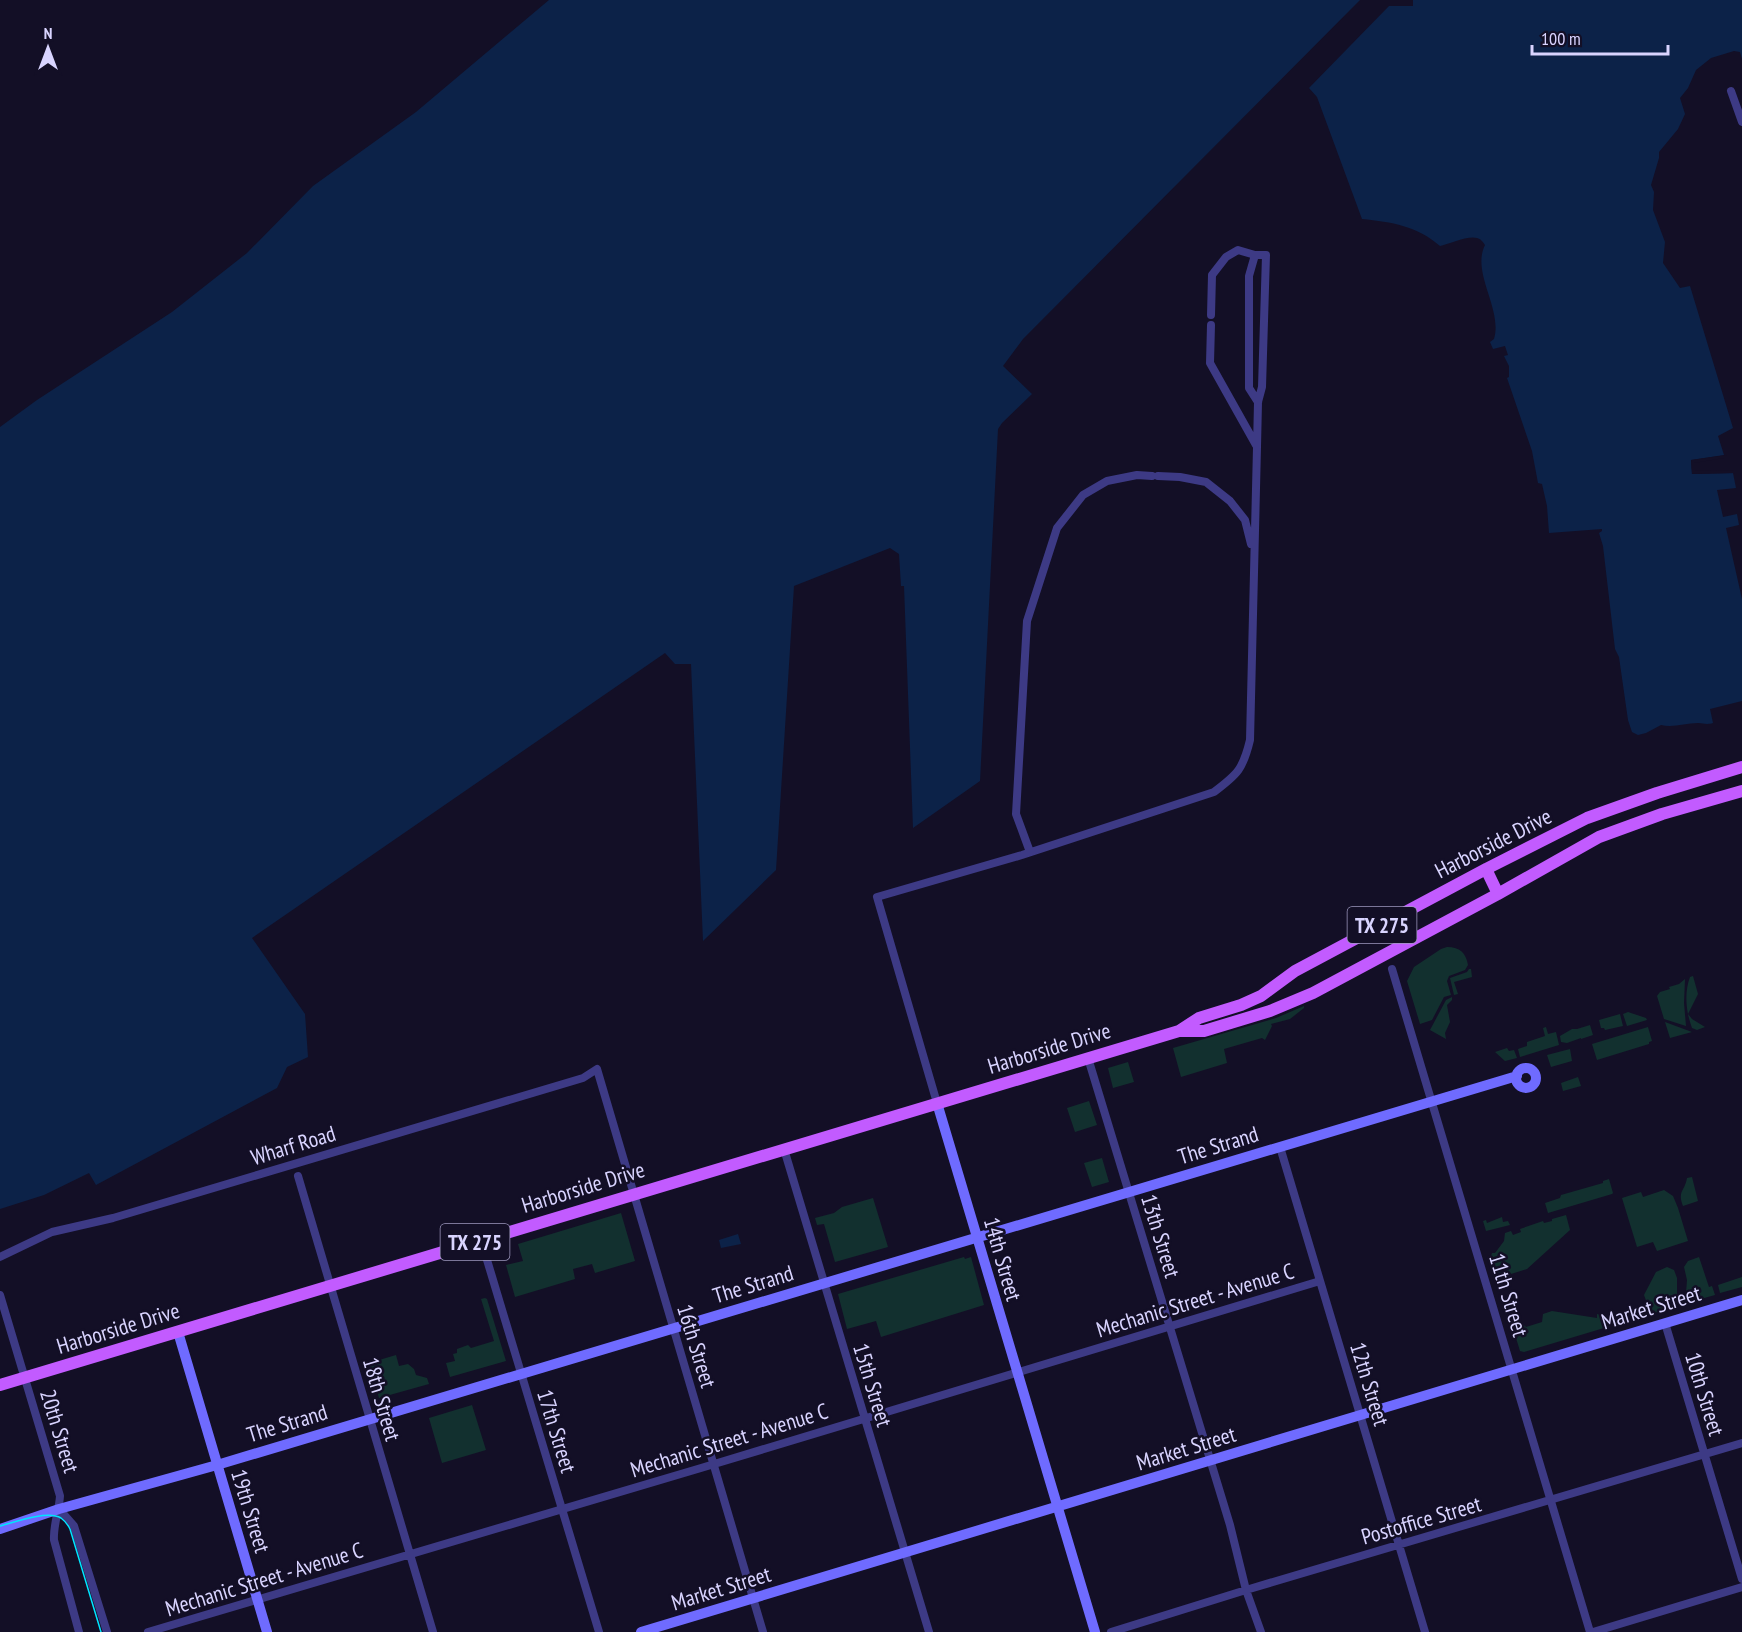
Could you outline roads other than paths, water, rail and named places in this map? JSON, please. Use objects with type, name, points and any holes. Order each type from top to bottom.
[{"type":"main road","name":"Harborside Drive","points":[[0,1385],[1179,1031],[1199,1018],[1261,996],[1295,971],[1587,818],[1657,793],[1742,767]]},
{"type":"main road","points":[[1720,774],[1729,795]]},
{"type":"main road","name":"Harborside Drive","points":[[1179,1031],[1204,1031],[1270,1011],[1313,993],[1599,837],[1662,814],[1742,791]]},
{"type":"main road","points":[[1587,818],[1599,837]]},
{"type":"main road","points":[[1486,869],[1498,894]]},
{"type":"street","points":[[1731,91],[1742,122]]},
{"type":"street","points":[[1211,315],[1212,275],[1226,257],[1238,250],[1255,255],[1266,255],[1262,387],[1258,402],[1250,740],[1245,761],[1232,778],[1214,792],[1030,852],[1016,814],[1027,621],[1057,528],[1083,495],[1107,481],[1137,475],[1180,477],[1206,482],[1230,501],[1245,520],[1254,556]]},
{"type":"street","points":[[1255,255],[1249,276],[1249,388],[1258,402]]},
{"type":"street","points":[[1211,325],[1210,363],[1257,447]]},
{"type":"street","name":"14th Street","points":[[1030,852],[877,897],[976,1238],[1095,1632]]},
{"type":"street","name":"11th Street","points":[[1392,969],[1591,1632]]},
{"type":"street","name":"13th Street","points":[[1088,1058],[1211,1461],[1246,1590],[1261,1632]]},
{"type":"street","name":"16th Street","points":[[597,1069],[763,1632]]},
{"type":"street","name":"Wharf Road","points":[[0,1257],[52,1232],[113,1218],[583,1078],[597,1069]]},
{"type":"street","name":"The Strand","points":[[0,1529],[59,1509],[217,1465],[1516,1076]]},
{"type":"street","name":"12th Street","points":[[1280,1147],[1425,1632]]},
{"type":"street","name":"15th Street","points":[[784,1149],[929,1632]]},
{"type":"street","name":"18th Street","points":[[298,1176],[433,1632]]},
{"type":"street","name":"17th Street","points":[[481,1240],[599,1632]]},
{"type":"street","name":"Mechanic Street - Avenue C","points":[[148,1632],[1320,1281]]},
{"type":"street","name":"20th Street","points":[[0,1295],[60,1496],[54,1540],[79,1632]]},
{"type":"street","name":"Market Street","points":[[641,1632],[1742,1300]]},
{"type":"street","name":"10th Street","points":[[1665,1323],[1742,1579]]},
{"type":"street","name":"19th Street","points":[[178,1332],[267,1632]]},
{"type":"street","name":"Postoffice Street","points":[[1111,1632],[1742,1443]]},
{"type":"street","name":"20th Street","points":[[59,1509],[74,1526],[107,1632]]},
{"type":"street","points":[[1591,1632],[1742,1587]]},
{"type":"water","points":[[549,0],[1360,0],[1023,339],[1003,366],[1032,394],[998,429],[980,781],[913,828],[904,586],[901,586],[899,554],[890,548],[794,586],[776,870],[703,941],[691,664],[675,664],[665,653],[252,938],[305,1014],[308,1057],[287,1067],[277,1088],[96,1185],[89,1173],[44,1195],[0,1209],[0,427],[37,400],[172,312],[247,253],[313,186],[416,112]]},
{"type":"water","points":[[1413,0],[1742,0],[1742,59],[1740,52],[1734,51],[1711,58],[1696,70],[1688,88],[1680,98],[1685,114],[1678,129],[1659,152],[1651,185],[1654,192],[1653,210],[1665,242],[1663,263],[1680,288],[1690,286],[1733,428],[1718,436],[1724,455],[1691,460],[1692,474],[1733,473],[1736,488],[1717,490],[1723,517],[1737,514],[1739,525],[1726,528],[1742,599],[1742,701],[1710,709],[1713,723],[1661,725],[1638,735],[1632,732],[1628,720],[1619,657],[1615,649],[1603,546],[1599,533],[1602,529],[1549,533],[1547,506],[1542,484],[1538,483],[1532,451],[1507,378],[1509,377],[1509,366],[1504,356],[1508,355],[1505,346],[1493,349],[1490,342],[1494,339],[1496,327],[1482,267],[1485,245],[1480,239],[1473,237],[1440,246],[1413,229],[1362,219],[1317,97],[1309,88],[1389,6],[1413,6]]},
{"type":"water","points":[[738,1234],[741,1244],[721,1248],[719,1240]]},
{"type":"tram line","points":[[0,1526],[48,1515],[61,1518],[65,1522],[70,1529],[101,1632]]}]
